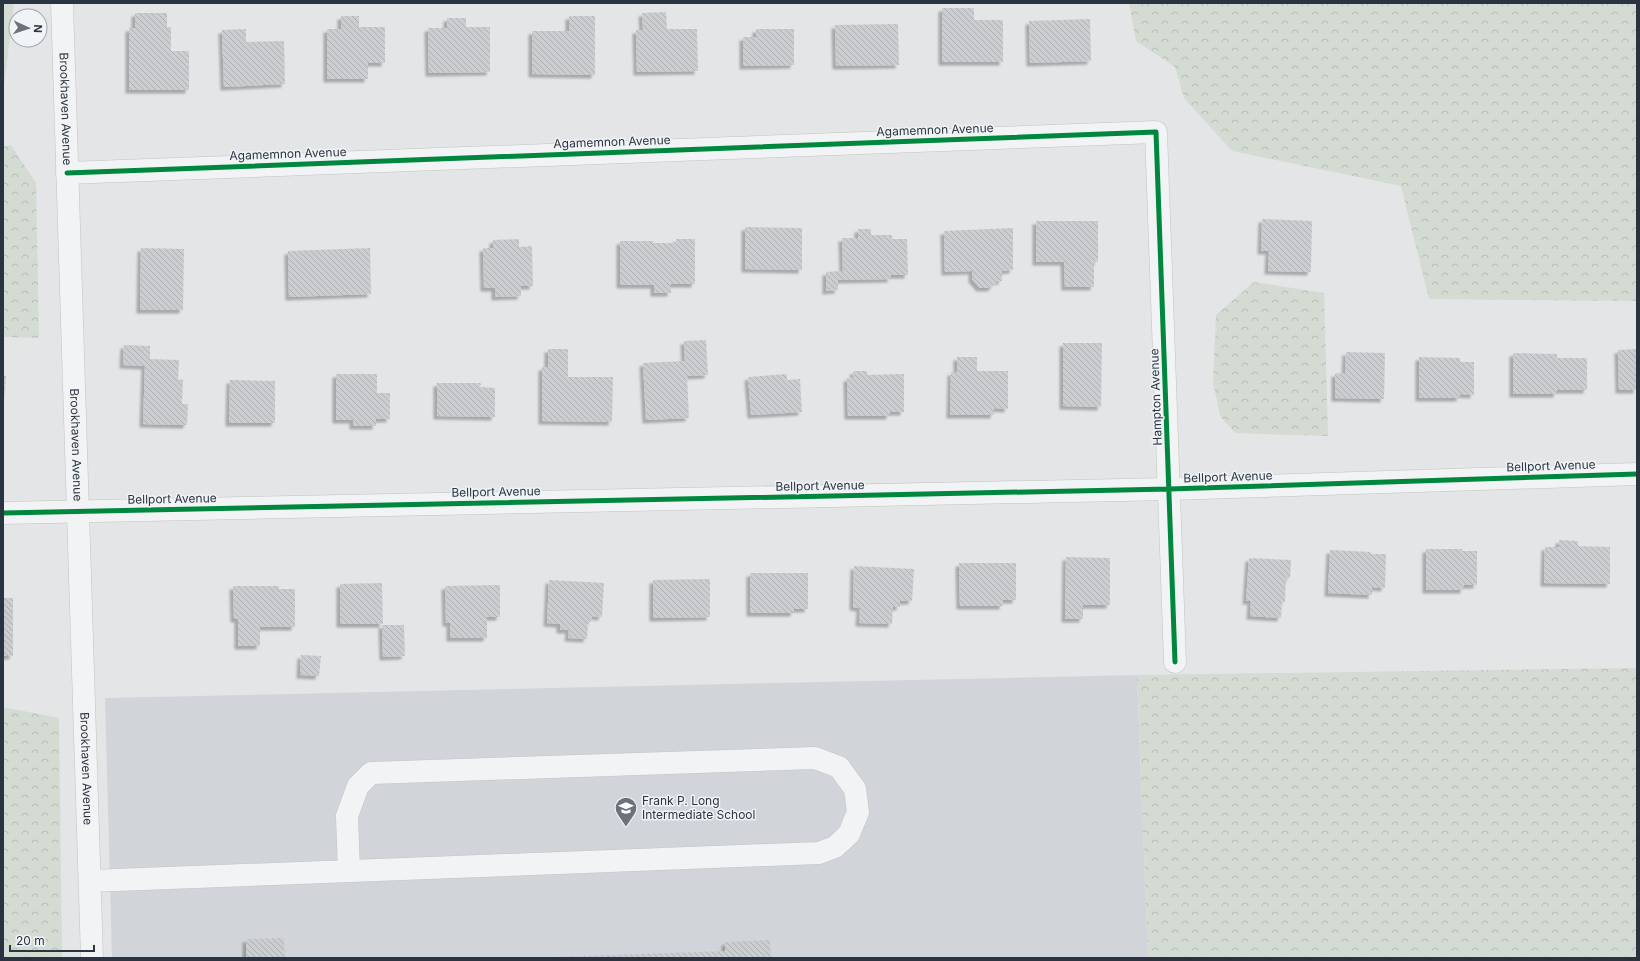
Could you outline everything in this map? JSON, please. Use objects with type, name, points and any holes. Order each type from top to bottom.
[{"type":"street","name":"Brookhaven Avenue","points":[[62,3],[92,958]]},
{"type":"street","name":"Agamemnon Avenue","points":[[68,173],[1156,132]]},
{"type":"street","name":"Hampton Avenue","points":[[1156,132],[1176,662]]},
{"type":"street","name":"Bellport Avenue","points":[[3,513],[1169,489],[1637,474]]},
{"type":"street","points":[[90,880],[493,867],[819,853],[835,847],[849,834],[858,812],[854,789],[839,767],[815,758],[370,773],[358,786],[347,816],[349,871]]},
{"type":"shaded area","name":"Frank P. Long Intermediate School","points":[[1137,675],[1148,958],[112,958],[105,698]]},
{"type":"green space","points":[[3,3],[14,3],[13,8],[8,8],[9,48],[3,94]]},
{"type":"green space","points":[[1129,3],[1637,3],[1637,301],[1429,299],[1401,186],[1232,151],[1184,98],[1175,67],[1136,41]]},
{"type":"green space","points":[[11,145],[36,183],[39,338],[3,337],[3,146]]},
{"type":"green space","points":[[1254,282],[1324,293],[1328,436],[1235,433],[1220,416],[1213,382],[1216,315]]},
{"type":"green space","points":[[1637,668],[1637,958],[1148,958],[1137,675]]},
{"type":"green space","points":[[3,707],[59,718],[62,958],[3,958]]},
{"type":"building","points":[[942,8],[974,8],[974,20],[1003,20],[1003,62],[942,62]]},
{"type":"building","points":[[666,12],[667,29],[697,29],[698,71],[637,72],[636,30],[643,30],[642,13]]},
{"type":"building","points":[[135,13],[167,13],[167,27],[171,27],[171,51],[189,51],[189,90],[129,90],[129,28],[135,28]]},
{"type":"building","points":[[341,16],[359,16],[359,27],[385,27],[385,63],[368,63],[368,79],[327,79],[327,29],[341,29]]},
{"type":"building","points":[[569,16],[595,16],[595,75],[532,74],[532,31],[569,31]]},
{"type":"building","points":[[447,18],[466,18],[466,27],[490,27],[490,72],[429,73],[428,28],[447,28]]},
{"type":"building","points":[[1090,19],[1091,61],[1030,63],[1029,21]]},
{"type":"building","points":[[898,24],[899,65],[836,66],[835,25]]},
{"type":"building","points":[[246,29],[246,42],[284,41],[285,84],[224,87],[222,30]]},
{"type":"building","points":[[756,29],[794,29],[794,65],[743,66],[743,37],[756,37]]},
{"type":"building","points":[[1262,219],[1312,221],[1311,272],[1268,271],[1269,251],[1261,251]]},
{"type":"building","points":[[1036,221],[1098,221],[1098,262],[1094,261],[1094,287],[1065,287],[1064,262],[1036,262]]},
{"type":"building","points":[[745,227],[802,228],[802,270],[745,269]]},
{"type":"building","points":[[1013,228],[1013,270],[1002,271],[1002,281],[997,281],[991,288],[980,288],[972,279],[972,271],[945,272],[944,231]]},
{"type":"building","points":[[858,229],[871,229],[871,235],[892,235],[892,239],[907,239],[908,275],[891,275],[891,279],[838,280],[838,290],[826,291],[826,272],[843,271],[842,238],[858,238]]},
{"type":"building","points":[[519,239],[519,247],[532,246],[533,286],[521,286],[521,296],[495,297],[495,288],[484,288],[483,248],[493,248],[493,240]]},
{"type":"building","points":[[676,239],[695,239],[695,284],[671,284],[671,293],[654,293],[654,285],[620,285],[620,241],[654,241],[653,243],[676,243]]},
{"type":"building","points":[[141,248],[184,249],[183,310],[140,310]]},
{"type":"building","points":[[370,248],[371,294],[289,297],[288,251]]},
{"type":"building","points":[[706,340],[708,375],[687,376],[689,418],[646,420],[643,363],[685,361],[684,341]]},
{"type":"building","points":[[1063,343],[1102,343],[1101,407],[1063,406]]},
{"type":"building","points":[[124,345],[150,346],[150,359],[179,360],[178,379],[183,380],[182,404],[188,404],[187,425],[143,424],[145,366],[123,365]]},
{"type":"building","points":[[548,349],[568,349],[568,377],[613,377],[612,422],[542,421],[542,367],[548,367]]},
{"type":"building","points":[[1637,349],[1637,390],[1619,390],[1618,350]]},
{"type":"building","points":[[1346,352],[1385,353],[1384,399],[1335,398],[1335,373],[1345,374]]},
{"type":"building","points":[[1513,353],[1557,354],[1557,358],[1587,358],[1587,390],[1557,390],[1557,394],[1513,394]]},
{"type":"building","points":[[957,357],[977,357],[977,371],[1008,371],[1008,409],[994,408],[994,415],[950,415],[951,372],[957,372]]},
{"type":"building","points":[[1419,357],[1460,358],[1460,362],[1474,362],[1474,395],[1460,394],[1460,398],[1419,398]]},
{"type":"building","points":[[853,371],[867,371],[867,375],[904,374],[904,412],[890,412],[890,416],[848,416],[847,378],[854,377]]},
{"type":"building","points":[[336,374],[377,374],[377,393],[390,393],[390,419],[376,419],[376,426],[353,426],[353,420],[336,420]]},
{"type":"building","points":[[787,374],[787,380],[800,379],[802,412],[751,415],[748,377]]},
{"type":"building","points":[[3,376],[6,376],[4,401],[3,401]]},
{"type":"building","points":[[230,380],[275,381],[275,423],[229,423]]},
{"type":"building","points":[[437,383],[481,383],[480,387],[495,388],[495,417],[437,416]]},
{"type":"building","points":[[1559,540],[1578,541],[1578,546],[1610,547],[1610,584],[1544,583],[1545,547],[1559,547]]},
{"type":"building","points":[[1426,549],[1462,549],[1462,551],[1477,551],[1477,585],[1464,585],[1464,590],[1426,590]]},
{"type":"building","points":[[1330,550],[1386,554],[1385,588],[1372,587],[1372,595],[1328,593]]},
{"type":"building","points":[[1066,557],[1110,558],[1110,605],[1083,605],[1083,619],[1065,619]]},
{"type":"building","points":[[1249,558],[1291,560],[1290,578],[1286,578],[1285,602],[1282,602],[1281,618],[1250,616],[1251,601],[1246,601]]},
{"type":"building","points":[[959,563],[1016,563],[1016,600],[1003,600],[1003,606],[960,606]]},
{"type":"building","points":[[854,566],[914,569],[912,601],[900,601],[900,607],[893,607],[892,624],[859,623],[860,608],[853,607]]},
{"type":"building","points":[[750,573],[808,573],[808,609],[794,609],[794,613],[750,613]]},
{"type":"building","points":[[710,579],[710,617],[653,618],[653,580]]},
{"type":"building","points":[[549,580],[604,583],[602,617],[592,616],[591,622],[588,622],[587,639],[568,638],[569,630],[560,630],[560,624],[547,623]]},
{"type":"building","points":[[382,583],[383,624],[340,624],[340,584]]},
{"type":"building","points":[[500,585],[500,617],[487,617],[487,638],[450,638],[450,623],[446,623],[445,586]]},
{"type":"building","points":[[233,586],[279,586],[279,589],[295,589],[295,627],[260,627],[260,646],[238,646],[238,619],[234,619]]},
{"type":"building","points":[[3,598],[13,598],[13,656],[3,656]]},
{"type":"building","points":[[382,625],[404,625],[405,656],[383,657]]},
{"type":"building","points":[[301,655],[321,656],[319,676],[300,675]]},
{"type":"building","points":[[284,938],[285,958],[246,958],[246,939]]},
{"type":"building","points":[[770,940],[771,958],[554,958],[725,951],[725,942]]},
{"type":"cycle path","points":[[67,173],[1156,132],[1175,662]]},
{"type":"cycle path","points":[[3,513],[1169,489],[1637,474]]},
{"type":"place","name":"Frank P. Long Intermediate School","points":[[626,828]]}]
